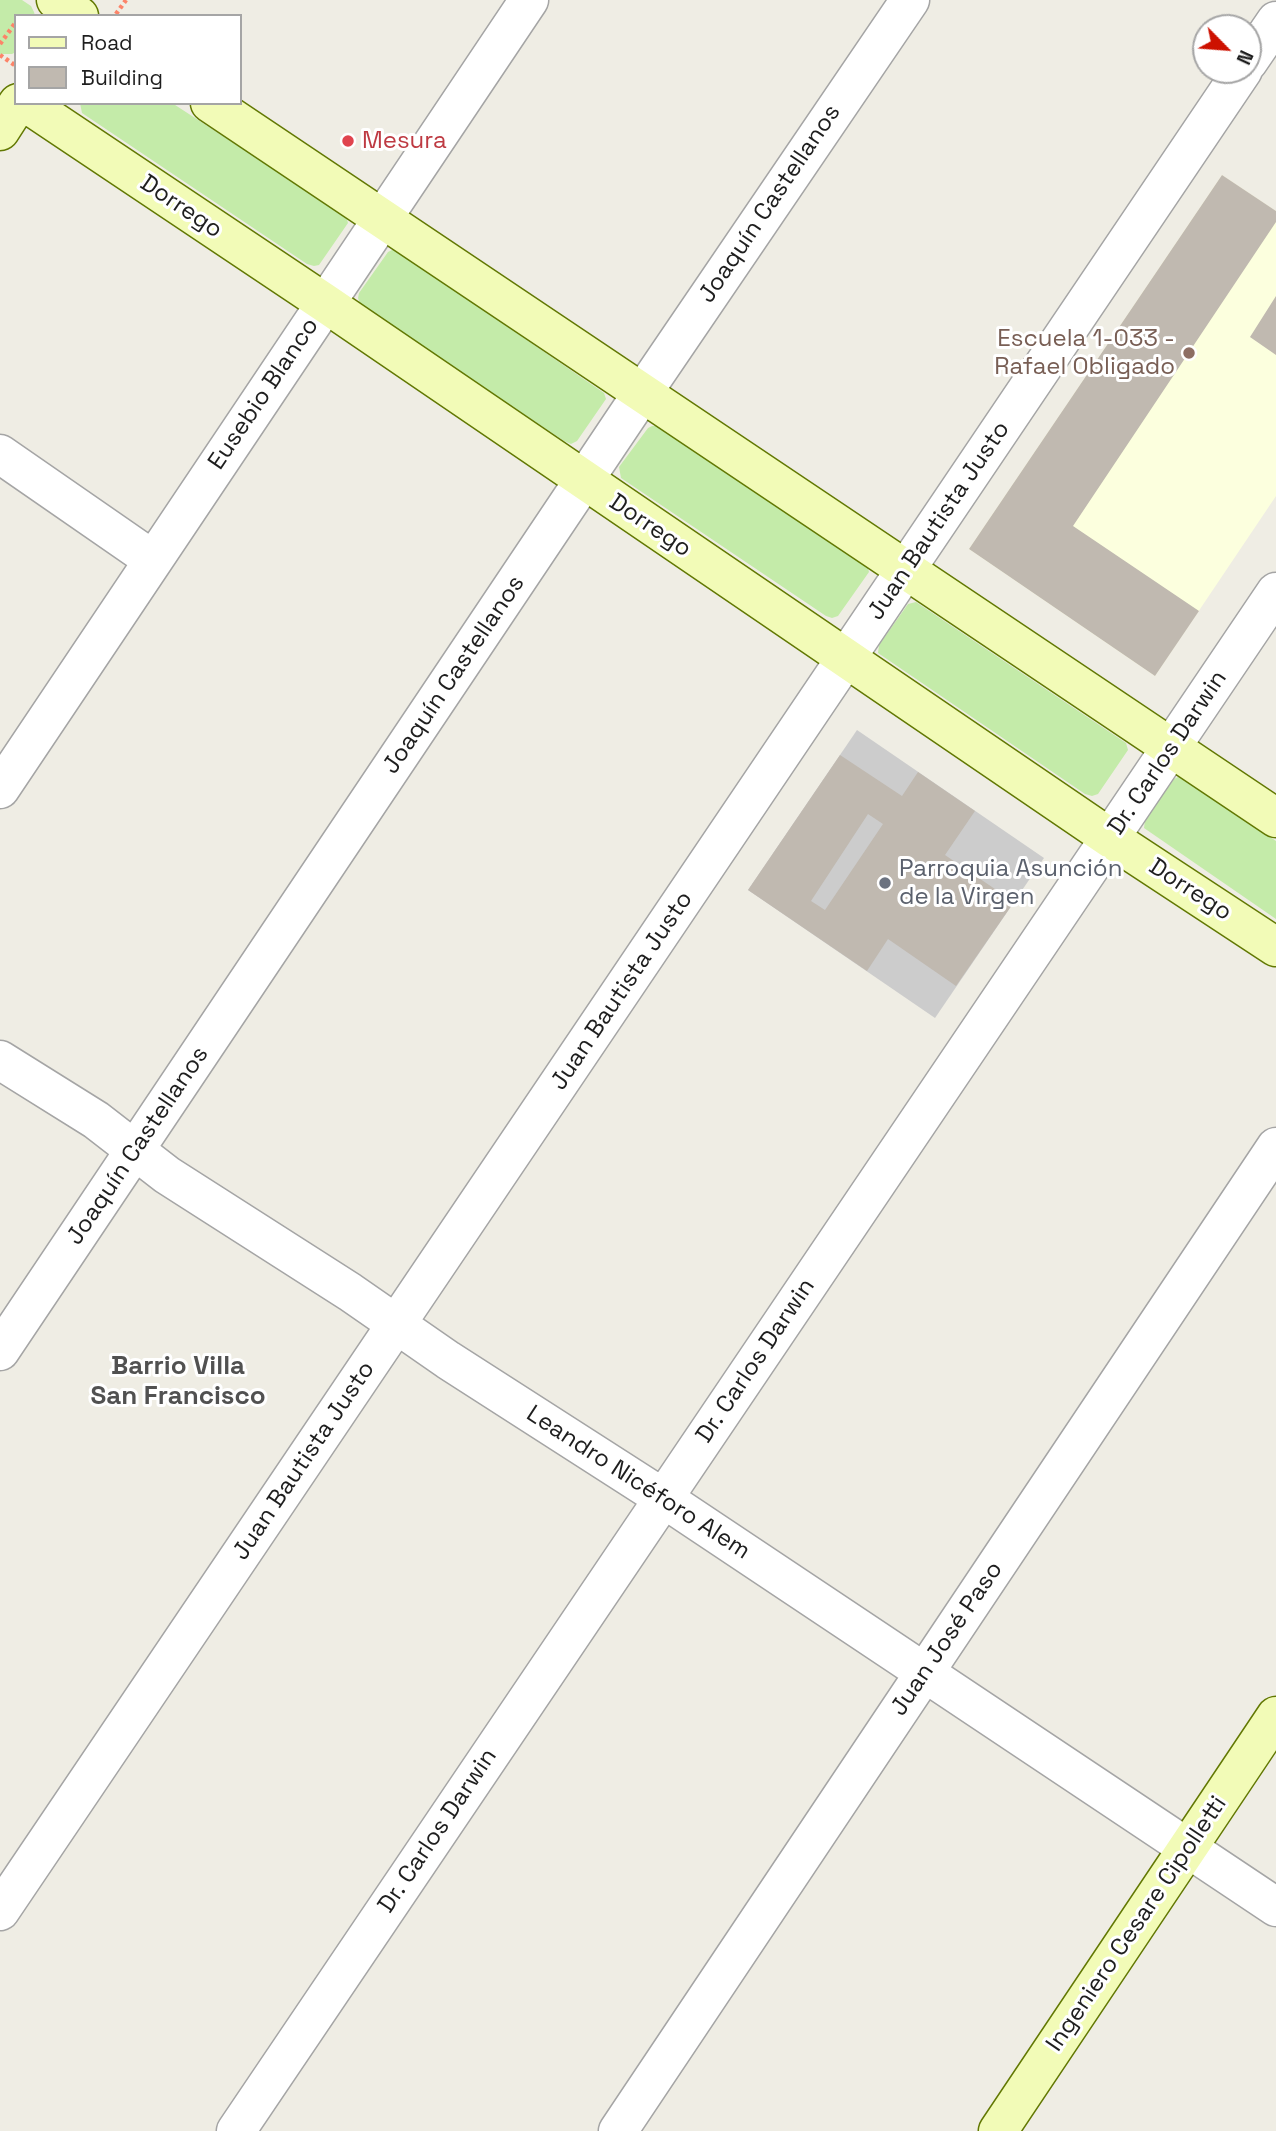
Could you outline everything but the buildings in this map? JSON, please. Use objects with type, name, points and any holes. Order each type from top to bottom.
[{"type":"main road","points":[[56,0],[76,14]]},
{"type":"main road","points":[[0,131],[18,105]]},
{"type":"main road","name":"Dorrego","points":[[29,105],[325,303],[1110,838],[1276,947]]},
{"type":"main road","points":[[213,105],[1276,818]]},
{"type":"main road","name":"Ingeniero Cesare Cipolletti","points":[[998,2131],[1276,1716]]},
{"type":"street","name":"Eusebio Blanco","points":[[0,789],[529,0]]},
{"type":"street","name":"Joaquín Castellanos","points":[[0,1351],[584,480],[910,0]]},
{"type":"street","points":[[1262,42],[1276,21]]},
{"type":"street","name":"Juan Bautista Justo","points":[[0,1911],[1234,84]]},
{"type":"street","points":[[0,454],[153,560]]},
{"type":"street","name":"Dr. Carlos Darwin","points":[[236,2131],[1276,592]]},
{"type":"street","name":"Leandro Nicéforo Alem","points":[[0,1060],[96,1120],[167,1175],[350,1292],[926,1672],[1276,1907]]},
{"type":"street","name":"Juan José Paso","points":[[618,2131],[1276,1147]]},
{"type":"path","points":[[0,44],[14,25]]},
{"type":"shaded area","name":"Escuela 1-033 - Rafael Obligado","points":[[1222,175],[1276,211],[1276,496],[1155,676],[969,549]]},
{"type":"shaded area","points":[[857,730],[1044,858],[935,1018],[748,890]]},
{"type":"green space","points":[[0,0],[22,0],[31,6],[34,14],[14,14],[14,53],[0,54]]},
{"type":"green space","points":[[80,105],[175,105],[346,216],[348,223],[319,265],[307,264],[82,113]]},
{"type":"green space","points":[[392,250],[396,250],[604,393],[606,399],[577,441],[571,444],[564,441],[360,304],[359,293]]},
{"type":"green space","points":[[652,426],[656,426],[867,565],[869,572],[838,616],[826,616],[621,478],[619,467]]},
{"type":"green space","points":[[916,602],[1126,743],[1128,750],[1098,794],[1085,794],[878,653],[879,645],[908,604]]},
{"type":"green space","points":[[1178,777],[1182,777],[1276,841],[1276,919],[1144,828],[1145,820]]},
{"type":"place","name":"Mesura","points":[[348,141]]},
{"type":"place","name":"Escuela 1-033 - Rafael Obligado","points":[[1189,353]]},
{"type":"place","name":"Parroquia Asunción de la Virgen","points":[[885,883]]},
{"type":"district","name":"Barrio Villa San Francisco","points":[[178,1382]]}]
